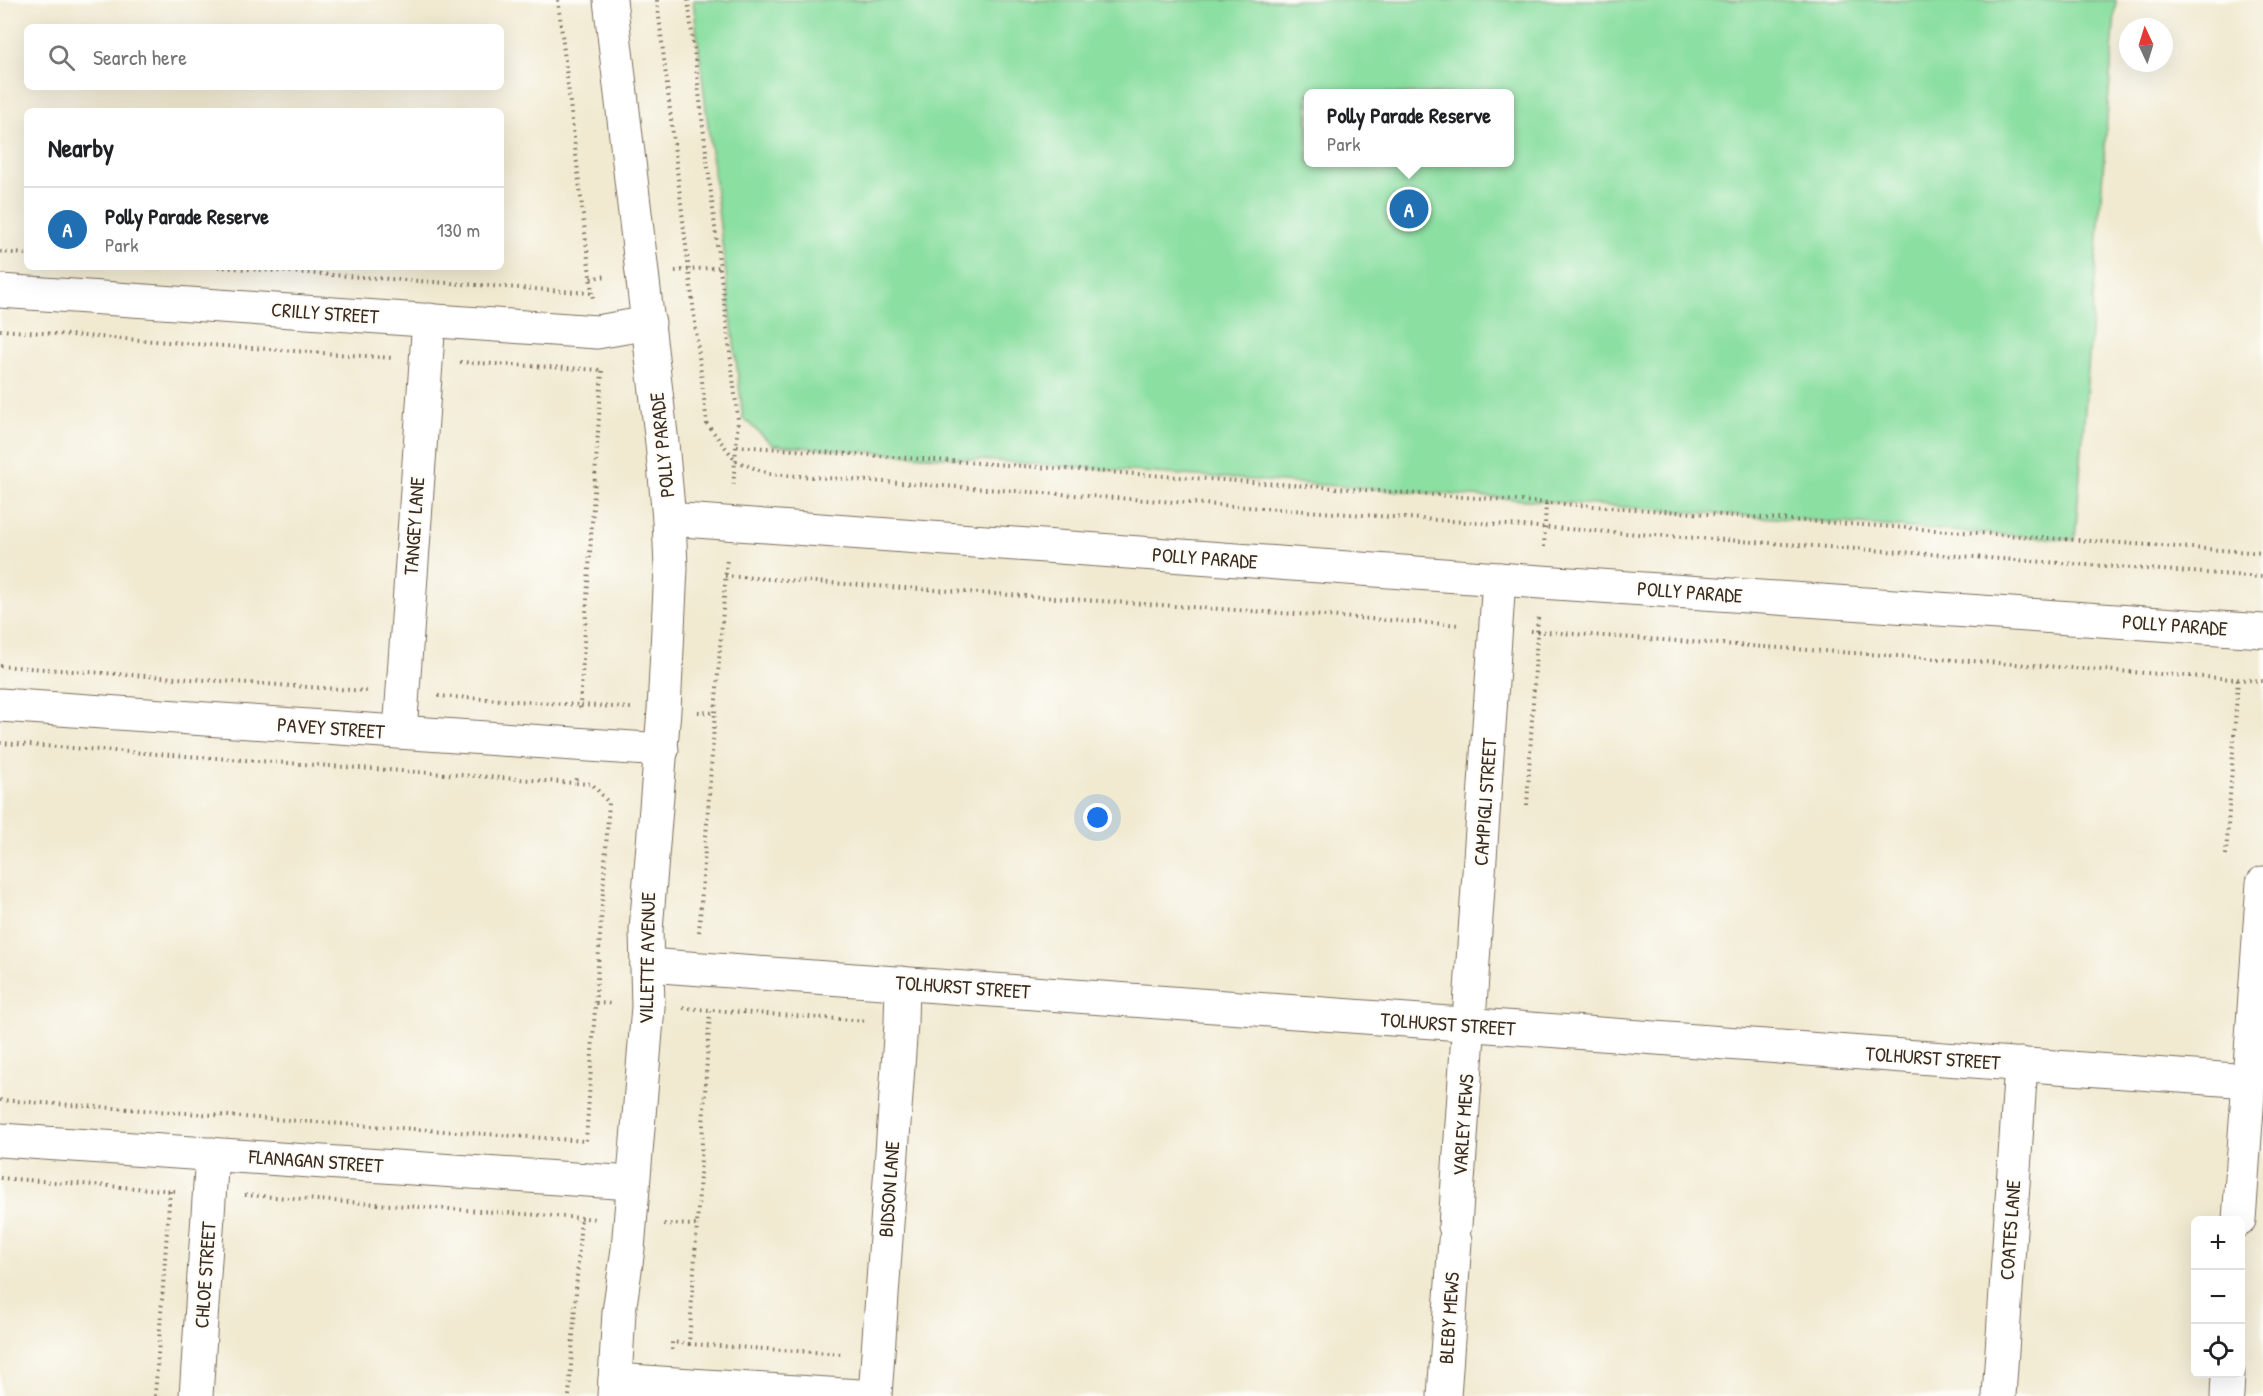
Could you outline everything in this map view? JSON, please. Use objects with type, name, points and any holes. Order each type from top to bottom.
[{"type":"street","name":"POLLY PARADE","points":[[610,0],[649,323],[669,519],[1541,582],[2263,630]]},
{"type":"street","name":"CRILLY STREET","points":[[0,291],[597,332],[649,323]]},
{"type":"street","name":"TANGEY LANE","points":[[400,732],[429,320]]},
{"type":"street","name":"VILLETTE AVENUE","points":[[615,1388],[619,1312],[628,1249],[648,1007],[648,890],[662,750],[671,568],[669,519]]},
{"type":"street","name":"CAMPIGLI STREET","points":[[1470,1025],[1499,579]]},
{"type":"street","name":"PAVEY STREET","points":[[0,705],[662,750]]},
{"type":"street","points":[[2239,1216],[2263,883]]},
{"type":"street","name":"TOLHURST STREET","points":[[647,965],[2249,1081]]},
{"type":"street","name":"BIDSON LANE","points":[[875,1396],[902,983]]},
{"type":"street","name":"VARLEY MEWS","points":[[1455,1233],[1470,1025]]},
{"type":"street","name":"COATES LANE","points":[[1999,1396],[2021,1064]]},
{"type":"street","name":"FLANAGAN STREET","points":[[0,1140],[632,1184]]},
{"type":"street","name":"CHLOE STREET","points":[[196,1396],[212,1154]]},
{"type":"street","name":"BLEBY MEWS","points":[[1444,1396],[1455,1233]]},
{"type":"street","points":[[2227,1396],[2228,1378]]},
{"type":"street","points":[[615,1388],[669,1383],[859,1396]]},
{"type":"path","points":[[558,0],[592,293]]},
{"type":"path","points":[[657,0],[707,423],[736,461],[769,474],[2263,577]]},
{"type":"path","points":[[688,0],[738,420],[730,523]]},
{"type":"path","points":[[0,252],[24,254]]},
{"type":"path","points":[[737,446],[2263,553]]},
{"type":"path","points":[[1527,805],[1546,503]]},
{"type":"path","points":[[0,666],[580,705],[575,783]]},
{"type":"path","points":[[2226,855],[2238,679]]},
{"type":"path","points":[[699,932],[715,713]]},
{"type":"path","points":[[0,743],[592,784],[609,803],[569,1396]]},
{"type":"path","points":[[596,1003],[901,1023]]},
{"type":"path","points":[[0,1100],[586,1141]]},
{"type":"path","points":[[155,1396],[170,1190]]},
{"type":"path","points":[[689,1344],[697,1225]]},
{"type":"path","points":[[669,1383],[672,1342],[877,1356]]},
{"type":"green space","points":[[693,0],[2116,0],[2075,540],[773,445],[743,418]]},
{"type":"place","name":"Polly Parade Reserve","points":[[1409,209]]}]
